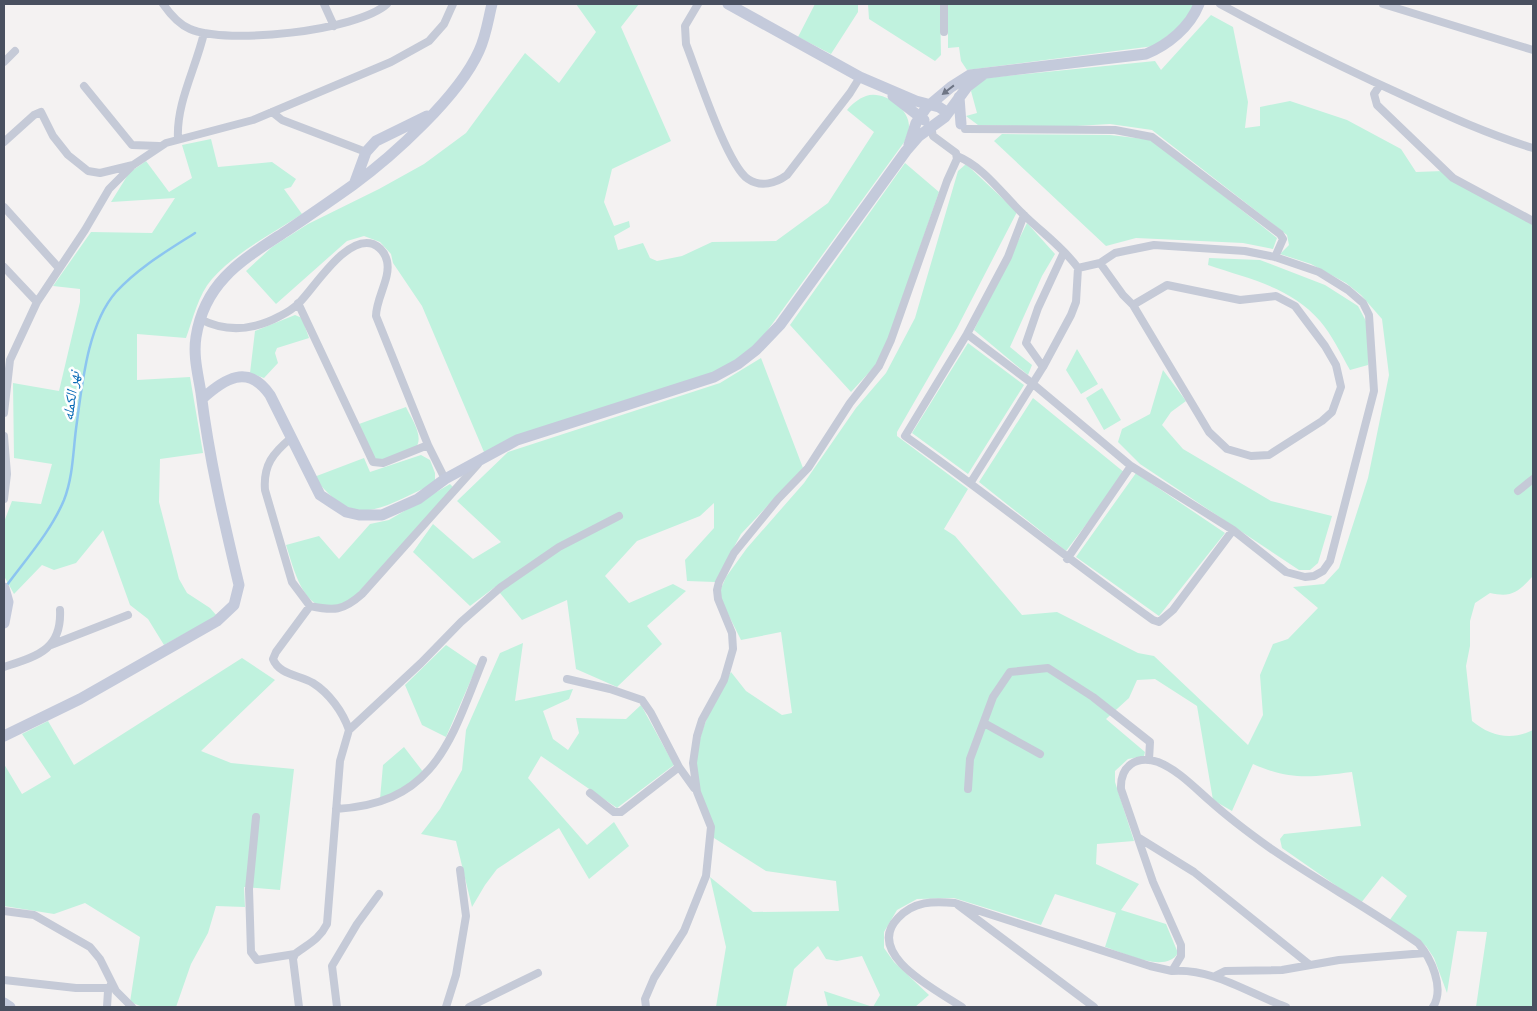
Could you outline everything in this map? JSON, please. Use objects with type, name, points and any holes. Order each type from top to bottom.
[{"type":"street","points":[[162,4],[179,23],[204,33],[257,34],[334,26],[374,13],[386,4]]},
{"type":"street","points":[[324,4],[334,26]]},
{"type":"street","points":[[4,413],[7,358],[58,267],[85,230],[109,190],[133,165],[160,146],[178,139],[215,131],[272,112],[391,62],[429,41],[444,24],[453,4]]},
{"type":"street","points":[[4,736],[95,691],[217,621],[234,605],[239,586],[211,460],[195,353],[200,319],[216,286],[236,265],[354,184],[401,145],[451,95],[468,71],[486,33],[492,4]]},
{"type":"street","points":[[698,4],[685,26],[686,44],[731,157],[749,180],[758,184],[768,184],[778,182],[787,175],[850,93],[860,77]]},
{"type":"street","points":[[728,4],[882,88],[939,107],[948,113]]},
{"type":"street","points":[[944,4],[944,32]]},
{"type":"street","points":[[906,151],[919,117],[930,104],[965,78],[1146,54],[1158,49],[1180,32],[1192,18],[1199,4]]},
{"type":"street","points":[[1220,4],[1313,53],[1380,84],[1452,117],[1533,148]]},
{"type":"street","points":[[1383,4],[1533,50]]},
{"type":"street","points":[[178,139],[177,128],[204,33]]},
{"type":"street","points":[[4,62],[15,51]]},
{"type":"street","points":[[202,399],[218,384],[239,376],[246,377],[263,386],[270,395],[320,495],[346,512],[372,516],[394,511],[426,494],[445,479],[484,456],[517,440],[714,377],[738,364],[756,350],[780,325],[906,151],[948,113],[972,82],[984,74]]},
{"type":"street","points":[[1380,84],[1374,94],[1377,105],[1453,178],[1533,222]]},
{"type":"street","points":[[84,86],[132,145],[160,146]]},
{"type":"street","points":[[882,88],[919,117],[934,125]]},
{"type":"street","points":[[959,97],[963,127],[1115,130],[1152,137],[1280,234],[1283,239],[1275,257]]},
{"type":"street","points":[[4,142],[34,115],[41,112],[53,136],[68,155],[88,171],[100,173],[133,165]]},
{"type":"street","points":[[272,112],[282,120],[366,152]]},
{"type":"street","points":[[354,184],[366,152],[376,141],[432,113]]},
{"type":"street","points":[[934,125],[933,136],[957,156],[968,160],[978,168],[1078,268],[1076,302],[1033,384],[971,482]]},
{"type":"street","points":[[390,133],[401,145]]},
{"type":"street","points":[[646,1007],[645,999],[654,978],[684,931],[706,876],[711,827],[697,792],[693,773],[697,736],[702,720],[724,680],[733,649],[732,633],[718,599],[719,582],[734,553],[778,499],[808,468],[850,403],[879,366],[891,340],[957,156]]},
{"type":"street","points":[[4,207],[58,267]]},
{"type":"street","points":[[1024,215],[1008,257],[967,334],[904,436],[971,482],[1067,559],[1153,620],[1159,622],[1173,610],[1233,530]]},
{"type":"street","points":[[200,319],[218,326],[245,329],[256,327],[281,316],[298,303],[334,263],[352,248],[368,243],[377,246],[384,252],[388,268],[376,306],[376,316],[428,445],[445,479]]},
{"type":"street","points":[[967,334],[1033,384],[1132,466],[1233,530],[1286,572],[1305,577],[1314,576],[1323,571],[1330,562],[1374,391],[1369,315],[1363,303],[1348,290],[1319,272],[1275,257],[1245,251],[1154,245],[1115,253],[1100,263],[1078,268]]},
{"type":"street","points":[[1043,366],[1026,343],[1038,308],[1064,252]]},
{"type":"street","points":[[1100,263],[1123,295],[1133,305],[1209,432],[1227,449],[1251,456],[1269,455],[1322,421],[1336,403],[1341,380],[1336,365],[1325,346],[1295,306],[1276,296],[1240,300],[1167,285],[1133,305]]},
{"type":"street","points":[[4,267],[37,302]]},
{"type":"street","points":[[298,303],[373,462],[383,463],[428,445]]},
{"type":"street","points":[[199,381],[218,384]]},
{"type":"street","points":[[4,436],[4,461],[7,474],[4,499]]},
{"type":"street","points":[[291,438],[270,459],[264,476],[265,490],[292,582],[310,606],[336,610],[350,605],[448,500],[484,456]]},
{"type":"street","points":[[1067,559],[1132,466]]},
{"type":"street","points":[[1518,491],[1533,479]]},
{"type":"street","points":[[256,818],[250,889],[251,952],[257,960],[263,961],[295,954],[314,942],[322,934],[327,924],[340,761],[349,730],[421,663],[461,622],[501,587],[559,547],[619,516]]},
{"type":"street","points":[[4,588],[8,602],[4,622]]},
{"type":"street","points":[[310,606],[276,652],[274,660],[277,667],[304,678],[319,688],[336,705],[349,730]]},
{"type":"street","points":[[50,646],[58,636],[61,626],[60,610]]},
{"type":"street","points":[[4,667],[34,656],[50,646],[128,615]]},
{"type":"street","points":[[336,809],[361,807],[388,800],[411,787],[424,776],[443,752],[483,660]]},
{"type":"street","points":[[968,789],[970,759],[993,696],[1010,672],[1048,668],[1093,697],[1150,742],[1149,760]]},
{"type":"street","points":[[567,679],[610,689],[642,700],[651,713],[679,767],[697,792]]},
{"type":"street","points":[[984,723],[1040,754]]},
{"type":"street","points":[[1172,970],[1181,956],[1181,945],[1153,882],[1123,796],[1121,781],[1123,772],[1128,765],[1139,761],[1149,760],[1157,762],[1175,771],[1236,822],[1271,848],[1412,938],[1425,953],[1432,966],[1438,993],[1433,1007]]},
{"type":"street","points":[[590,793],[614,812],[621,812],[679,767]]},
{"type":"street","points":[[1139,838],[1194,872],[1310,965]]},
{"type":"street","points":[[1144,854],[1157,849]]},
{"type":"street","points":[[446,1007],[456,975],[466,916],[460,870]]},
{"type":"street","points":[[337,1007],[332,966],[357,924],[379,894]]},
{"type":"street","points":[[962,1007],[907,969],[897,958],[889,941],[889,934],[894,921],[907,909],[932,902],[955,903],[1150,966],[1172,970],[1191,970],[1215,976],[1286,1007]]},
{"type":"street","points":[[955,903],[1094,1007]]},
{"type":"street","points":[[4,911],[34,915],[90,947],[97,954],[111,985],[122,1000],[132,1007]]},
{"type":"street","points":[[1215,976],[1225,971],[1282,970],[1363,958],[1425,953]]},
{"type":"street","points":[[295,954],[294,967],[299,1007]]},
{"type":"street","points":[[468,1007],[538,973]]},
{"type":"street","points":[[4,980],[76,988],[111,985]]},
{"type":"street","points":[[107,1007],[111,985]]},
{"type":"street","points":[[4,1003],[10,1007]]},
{"type":"green space","points":[[576,4],[639,4],[621,27],[671,141],[612,169],[604,202],[614,226],[629,221],[630,227],[614,236],[618,250],[643,243],[650,258],[657,261],[682,256],[712,242],[776,241],[828,203],[874,132],[847,110],[853,104],[866,96],[873,95],[887,98],[905,113],[908,119],[909,130],[905,141],[762,338],[747,355],[704,377],[484,452],[422,306],[393,263],[391,254],[380,242],[364,236],[347,241],[276,304],[246,271],[272,247],[308,224],[379,189],[424,164],[466,133],[525,53],[559,83],[596,32]]},
{"type":"green space","points":[[815,4],[858,4],[858,12],[831,54],[798,37]]},
{"type":"green space","points":[[868,4],[940,4],[941,55],[935,61],[869,19]]},
{"type":"green space","points":[[948,4],[1196,4],[1179,27],[1154,46],[967,70],[961,61],[959,47],[948,48]]},
{"type":"green space","points":[[1211,15],[1233,27],[1248,102],[1245,128],[1260,126],[1260,107],[1290,101],[1347,120],[1401,149],[1416,172],[1443,171],[1533,222],[1533,576],[1519,590],[1504,595],[1490,593],[1475,603],[1470,621],[1470,646],[1466,666],[1472,721],[1486,730],[1501,735],[1517,735],[1533,730],[1533,1007],[1476,1007],[1487,932],[1457,931],[1447,993],[1434,958],[1426,946],[1389,921],[1407,896],[1382,876],[1361,903],[1282,848],[1280,839],[1284,834],[1361,826],[1352,772],[1302,776],[1279,773],[1253,764],[1232,811],[1213,800],[1197,706],[1155,679],[1137,680],[1129,698],[1106,719],[1145,752],[1144,756],[1128,759],[1115,771],[1115,782],[1134,841],[1097,844],[1096,864],[1139,884],[1121,910],[1166,924],[1178,953],[1172,959],[1164,962],[1155,962],[1133,957],[1105,947],[1116,913],[1055,894],[1041,925],[954,898],[917,899],[897,910],[884,932],[884,948],[894,962],[929,995],[915,1007],[873,1007],[880,995],[862,956],[837,961],[826,959],[818,946],[794,969],[786,1007],[716,1007],[726,947],[710,877],[753,912],[839,911],[836,881],[766,871],[714,838],[711,820],[700,791],[697,759],[703,729],[731,672],[746,691],[782,715],[792,713],[781,632],[741,640],[722,602],[720,591],[726,577],[747,548],[804,483],[856,408],[886,373],[915,318],[958,171],[966,164],[1017,212],[957,328],[897,432],[897,436],[968,489],[944,529],[955,536],[1022,615],[1057,612],[1138,653],[1154,656],[1248,745],[1263,715],[1260,675],[1273,644],[1288,639],[1318,608],[1293,587],[1324,584],[1339,568],[1368,478],[1389,375],[1382,319],[1361,295],[1346,283],[1311,264],[1280,254],[1289,245],[1287,235],[1152,130],[1110,124],[1059,127],[978,125],[966,116],[977,113],[971,91],[973,87],[986,78],[1155,61],[1161,70]]},
{"type":"green space","points":[[1002,134],[1110,135],[1153,140],[1277,238],[1273,249],[1243,243],[1136,238],[1106,246],[994,141]]},
{"type":"green space","points":[[211,139],[218,167],[272,162],[296,179],[291,187],[284,189],[302,214],[243,252],[212,279],[199,300],[186,338],[137,334],[137,380],[190,377],[203,453],[160,459],[159,502],[179,579],[187,593],[210,608],[217,616],[164,645],[148,619],[130,605],[103,530],[76,563],[54,570],[42,565],[14,594],[4,576],[4,522],[12,501],[41,504],[52,464],[14,458],[13,383],[59,391],[80,302],[80,289],[53,286],[91,232],[152,233],[175,198],[111,202],[129,173],[146,161],[169,192],[192,178],[182,145]]},
{"type":"green space","points":[[905,163],[939,192],[885,348],[875,366],[851,392],[790,325]]},
{"type":"green space","points":[[1027,223],[1055,254],[1042,276],[1010,347],[1032,365],[1028,375],[974,330]]},
{"type":"green space","points":[[1209,258],[1260,260],[1325,285],[1358,306],[1368,325],[1368,365],[1350,370],[1328,332],[1309,309],[1283,292],[1208,265]]},
{"type":"green space","points":[[295,315],[302,318],[309,338],[277,348],[275,353],[278,363],[264,378],[250,373],[255,331]]},
{"type":"green space","points":[[968,343],[1024,385],[968,474],[912,433]]},
{"type":"green space","points":[[1077,349],[1098,384],[1081,394],[1066,370]]},
{"type":"green space","points":[[761,358],[803,468],[741,534],[715,582],[687,581],[685,560],[714,528],[714,503],[700,516],[637,541],[605,576],[629,603],[673,584],[686,591],[647,626],[662,644],[617,687],[576,669],[567,600],[522,620],[495,587],[470,606],[413,552],[433,524],[473,559],[501,542],[457,501],[508,452],[720,383]]},
{"type":"green space","points":[[1163,370],[1186,401],[1171,412],[1162,425],[1183,449],[1271,501],[1332,516],[1318,563],[1310,570],[1299,570],[1140,464],[1118,442],[1122,429],[1150,414]]},
{"type":"green space","points":[[1102,388],[1121,420],[1104,430],[1086,398]]},
{"type":"green space","points":[[1033,398],[1125,473],[1066,551],[979,482]]},
{"type":"green space","points":[[406,407],[417,428],[418,444],[415,449],[379,461],[373,457],[359,424]]},
{"type":"green space","points":[[421,455],[430,460],[435,473],[435,482],[380,508],[354,509],[342,504],[328,493],[314,477],[364,458],[370,472]]},
{"type":"green space","points":[[1136,473],[1225,533],[1159,616],[1076,557]]},
{"type":"green space","points":[[450,484],[454,488],[356,595],[340,604],[327,607],[316,604],[307,596],[295,572],[286,545],[319,536],[339,559],[370,524],[389,520]]},
{"type":"green space","points":[[523,643],[515,701],[573,689],[569,699],[543,711],[553,739],[568,750],[579,733],[576,718],[626,719],[641,705],[674,765],[617,808],[541,756],[528,778],[587,845],[614,822],[629,846],[589,879],[559,828],[497,869],[472,907],[456,841],[421,834],[440,809],[462,770],[466,730],[500,653]]},
{"type":"green space","points":[[446,645],[477,666],[446,737],[422,725],[405,685]]},
{"type":"green space","points":[[242,658],[275,680],[201,751],[231,763],[294,769],[280,890],[244,887],[245,907],[216,906],[208,933],[191,964],[176,1007],[143,1007],[130,1002],[140,937],[85,903],[54,914],[4,906],[4,764],[22,794],[51,777],[22,734],[48,721],[74,765]]},
{"type":"green space","points":[[404,747],[424,773],[402,790],[380,799],[383,765]]},
{"type":"green space","points":[[824,991],[873,1007],[828,1007]]},
{"type":"waterway","name":"نهر الكمله","points":[[7,585],[46,533],[64,500],[71,473],[87,357],[98,321],[106,306],[116,292],[134,275],[195,233]]}]
